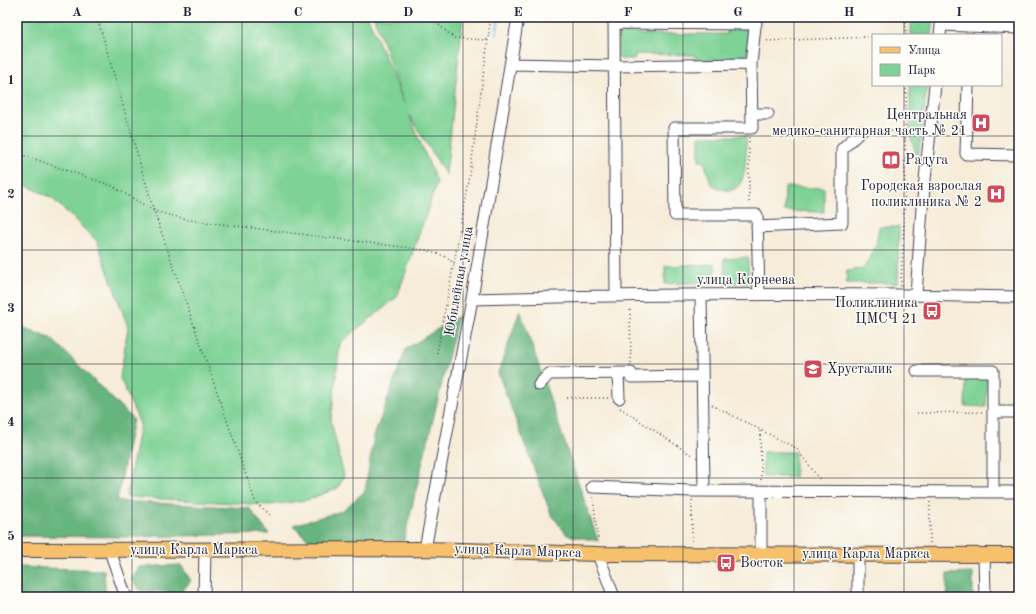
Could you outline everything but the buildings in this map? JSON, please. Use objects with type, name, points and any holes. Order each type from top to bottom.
[{"type":"main road","name":"улица Карла Маркса","points":[[17,550],[110,551],[598,547],[761,554],[1019,555]]},
{"type":"street","name":"Юбилейная улица","points":[[425,549],[472,299],[518,17]]},
{"type":"street","points":[[616,296],[614,20],[756,20],[751,64],[752,128],[674,128],[675,215],[757,215],[758,295]]},
{"type":"street","points":[[941,26],[1019,28]]},
{"type":"street","points":[[511,64],[614,66],[751,64]]},
{"type":"street","points":[[916,295],[922,201],[934,86]]},
{"type":"street","points":[[968,86],[966,154],[1019,155]]},
{"type":"street","points":[[752,114],[768,114]]},
{"type":"street","points":[[757,227],[842,223],[842,148],[861,131]]},
{"type":"street","points":[[702,295],[704,490]]},
{"type":"street","name":"улица Корнеева","points":[[472,299],[702,295],[916,295],[1019,297]]},
{"type":"street","points":[[917,371],[993,371],[993,492]]},
{"type":"street","points":[[618,373],[619,398]]},
{"type":"street","points":[[539,385],[549,374],[631,373],[631,377],[702,376]]},
{"type":"street","points":[[993,412],[1019,412]]},
{"type":"street","points":[[592,487],[692,491],[1019,492]]},
{"type":"street","points":[[761,491],[761,554]]},
{"type":"street","points":[[598,547],[614,597]]},
{"type":"street","points":[[204,597],[205,550]]},
{"type":"street","points":[[110,551],[126,597]]},
{"type":"street","points":[[858,554],[858,597]]},
{"type":"street","points":[[984,555],[985,597]]},
{"type":"path","points":[[97,17],[154,211],[255,501],[271,517]]},
{"type":"path","points":[[430,17],[454,38],[488,40]]},
{"type":"path","points":[[437,353],[469,182],[491,17]]},
{"type":"path","points":[[906,17],[906,34]]},
{"type":"path","points":[[754,41],[872,37]]},
{"type":"path","points":[[901,288],[906,140],[906,86]]},
{"type":"path","points":[[749,128],[750,215]]},
{"type":"path","points":[[861,131],[892,131],[906,140]]},
{"type":"path","points":[[17,153],[112,186],[154,211],[189,220],[426,250],[447,256],[454,264]]},
{"type":"path","points":[[630,310],[631,373]]},
{"type":"path","points":[[567,398],[619,398],[620,410],[703,462]]},
{"type":"path","points":[[702,400],[760,431],[796,448],[828,491]]},
{"type":"path","points":[[917,414],[993,412]]},
{"type":"path","points":[[760,431],[761,491]]},
{"type":"path","points":[[592,487],[598,547]]},
{"type":"path","points":[[692,491],[692,542]]},
{"type":"path","points":[[930,491],[930,543]]},
{"type":"green space","points":[[17,17],[368,17],[404,103],[374,17],[463,17],[446,175],[409,115],[437,183],[397,297],[340,343],[331,421],[344,476],[338,488],[307,500],[270,505],[126,497],[140,424],[120,378],[128,327],[97,241],[52,198],[17,181]]},
{"type":"green space","points":[[911,17],[934,17],[932,34],[911,34]]},
{"type":"green space","points":[[619,27],[637,28],[637,34],[727,34],[728,27],[749,29],[747,58],[695,61],[695,55],[635,54],[635,59],[620,59],[617,55]]},
{"type":"green space","points":[[910,86],[927,86],[918,160],[910,135]]},
{"type":"green space","points":[[699,136],[746,136],[746,157],[743,178],[739,185],[732,190],[723,190],[711,184],[704,161],[699,161]]},
{"type":"green space","points":[[785,187],[824,188],[824,212],[784,211]]},
{"type":"green space","points":[[879,227],[899,227],[898,283],[846,283],[847,271],[864,268],[876,246]]},
{"type":"green space","points":[[748,257],[749,283],[725,283],[724,259]]},
{"type":"green space","points":[[715,264],[715,282],[665,284],[665,266]]},
{"type":"green space","points":[[520,310],[598,541],[567,535],[551,514],[498,373]]},
{"type":"green space","points":[[458,316],[404,540],[311,543],[293,525],[342,511],[365,491],[374,436],[406,349]]},
{"type":"green space","points":[[17,325],[52,339],[133,419],[117,501],[249,508],[269,534],[131,537],[17,536]]},
{"type":"green space","points":[[966,376],[987,377],[986,407],[965,406]]},
{"type":"green space","points":[[763,452],[795,452],[795,477],[763,477]]},
{"type":"green space","points":[[181,565],[191,581],[180,593],[140,590],[131,579],[139,567]]},
{"type":"green space","points":[[17,567],[104,570],[106,597],[17,597]]},
{"type":"green space","points":[[973,573],[973,597],[947,597],[947,574]]},
{"type":"waterway","points":[[496,34],[499,17]]},
{"type":"place","name":"Центральная медико-санитарная часть № 21","points":[[981,123]]},
{"type":"place","name":"Радуга","points":[[891,160]]},
{"type":"place","name":"Городская взрослая поликлиника № 2","points":[[996,194]]},
{"type":"place","name":"Поликлиника ЦМСЧ 21","points":[[932,311]]},
{"type":"place","name":"Хрусталик","points":[[813,369]]},
{"type":"place","name":"Восток","points":[[726,563]]}]
